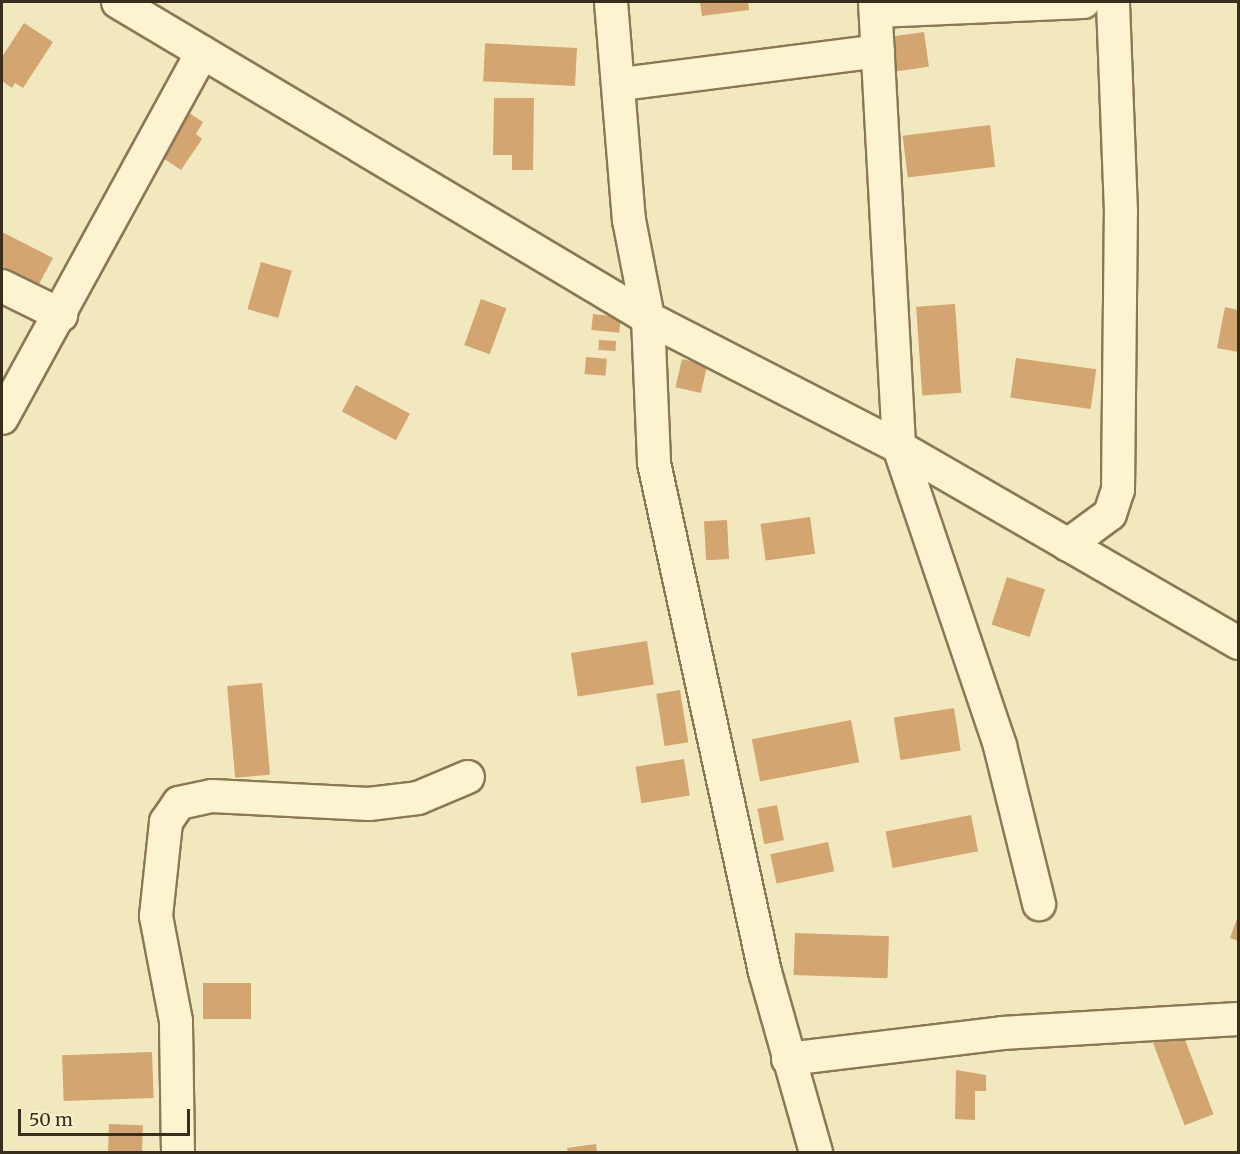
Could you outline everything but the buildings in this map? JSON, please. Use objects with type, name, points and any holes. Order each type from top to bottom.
[{"type":"street","points":[[118,2],[648,318],[899,447],[1239,644]]},
{"type":"street","points":[[611,2],[621,84],[629,220],[648,318],[654,463],[788,1059],[816,1152]]},
{"type":"street","points":[[1039,903],[1000,746],[899,447],[875,6],[1084,2]]},
{"type":"street","points":[[1068,545],[1110,514],[1118,489],[1121,212],[1113,2]]},
{"type":"street","points":[[621,84],[878,51]]},
{"type":"street","points":[[2,418],[61,315],[201,52]]},
{"type":"street","points":[[2,286],[61,315]]},
{"type":"street","points":[[178,1152],[176,1022],[156,898],[166,822],[179,803],[212,796],[369,804],[418,798],[468,777]]},
{"type":"street","points":[[788,1059],[1002,1033],[1239,1019]]}]
